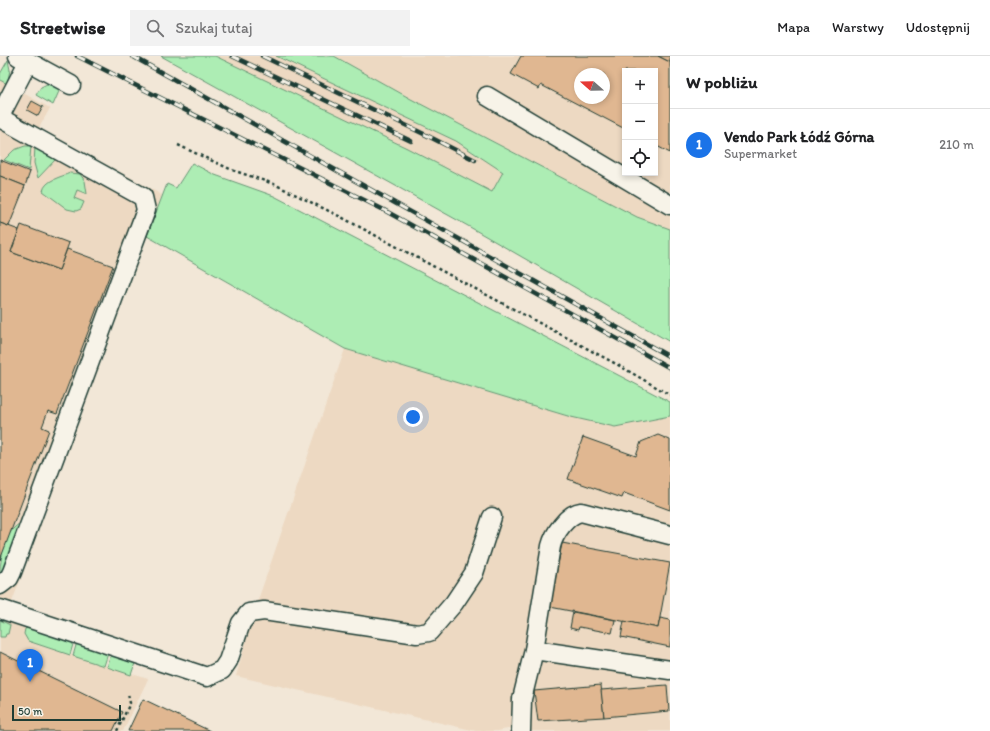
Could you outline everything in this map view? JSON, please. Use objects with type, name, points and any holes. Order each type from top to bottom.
[{"type":"lane","points":[[0,585],[9,578],[12,572],[146,210],[143,197],[0,117],[23,59],[71,85]]},
{"type":"lane","points":[[487,96],[670,205]]},
{"type":"lane","points":[[521,731],[522,699],[534,650],[550,546],[554,534],[575,513],[581,512],[670,535]]},
{"type":"lane","points":[[0,609],[207,677],[222,670],[228,661],[241,623],[249,613],[264,611],[417,634],[429,632],[454,603],[474,574],[492,517]]},
{"type":"lane","points":[[534,650],[670,670]]},
{"type":"path","points":[[178,145],[232,170],[274,184],[341,217],[618,365],[670,395]]},
{"type":"path","points":[[117,731],[130,703],[128,694]]},
{"type":"shaded area","points":[[215,56],[276,56],[456,141],[503,172],[492,192],[407,148]]},
{"type":"shaded area","points":[[334,56],[670,56],[670,229],[637,217],[411,99]]},
{"type":"shaded area","points":[[0,80],[50,108],[39,128],[162,195],[12,602],[0,599]]},
{"type":"shaded area","points":[[345,349],[571,417],[615,427],[670,416],[670,731],[511,731],[512,728],[498,731],[476,731],[236,676],[259,597]]},
{"type":"shaded area","points":[[0,620],[31,626],[28,641],[148,679],[123,731],[0,731]]},
{"type":"green space","points":[[161,56],[215,56],[407,148],[492,192],[503,172],[456,141],[276,56],[334,56],[411,99],[637,217],[670,229],[670,342],[468,226]]},
{"type":"green space","points":[[8,60],[10,70],[7,84],[0,80],[0,74]]},
{"type":"green space","points":[[47,84],[60,89],[53,105],[36,95],[41,87]]},
{"type":"green space","points":[[25,146],[31,146],[29,170],[4,160],[14,150]]},
{"type":"green space","points":[[35,147],[56,159],[38,178],[34,163]]},
{"type":"green space","points":[[192,163],[215,175],[274,196],[670,402],[670,416],[615,427],[571,417],[345,349],[147,236],[167,184],[176,188]]},
{"type":"green space","points":[[70,173],[80,174],[85,181],[87,194],[77,190],[74,198],[84,202],[81,209],[76,211],[67,209],[43,191],[44,187],[50,182]]},
{"type":"green space","points":[[21,524],[7,567],[0,575],[2,554],[6,540],[14,528]]},
{"type":"green space","points":[[0,620],[10,625],[8,634],[6,634],[5,637],[0,637]]},
{"type":"green space","points":[[31,626],[75,637],[70,655],[28,641],[24,634],[25,629]]},
{"type":"green space","points":[[78,638],[110,647],[104,666],[73,656]]},
{"type":"green space","points":[[113,648],[129,653],[135,663],[131,675],[107,667]]},
{"type":"building","points":[[521,56],[658,56],[670,62],[670,153],[658,147],[658,68],[622,68],[622,127],[577,104],[610,104],[610,68],[574,68],[574,102],[541,85],[539,89],[511,74]]},
{"type":"building","points":[[658,56],[670,56],[670,62]]},
{"type":"building","points":[[32,101],[43,107],[38,116],[27,110]]},
{"type":"building","points":[[0,160],[30,172],[25,186],[0,176]]},
{"type":"building","points":[[0,176],[25,186],[9,226],[0,223]]},
{"type":"building","points":[[0,223],[19,230],[11,252],[59,270],[67,249],[113,266],[57,414],[48,411],[42,427],[49,430],[0,560]]},
{"type":"building","points":[[21,225],[69,243],[59,270],[11,252]]},
{"type":"building","points":[[658,435],[670,440],[670,510],[624,493],[622,498],[568,479],[583,437],[636,456],[641,442]]},
{"type":"building","points":[[562,543],[670,563],[658,628],[550,607]]},
{"type":"building","points":[[573,612],[615,620],[612,633],[579,627],[578,630],[570,628]]},
{"type":"building","points":[[660,618],[670,620],[670,647],[621,637],[624,621],[658,628]]},
{"type":"building","points":[[0,652],[122,712],[113,731],[0,731]]},
{"type":"building","points":[[601,685],[604,717],[538,721],[534,691]]},
{"type":"building","points":[[667,685],[669,711],[604,717],[601,690]]},
{"type":"building","points":[[143,699],[210,731],[128,731]]},
{"type":"railway","points":[[77,56],[382,209],[670,368]]},
{"type":"railway","points":[[132,56],[670,357]]},
{"type":"railway","points":[[232,56],[411,141]]},
{"type":"railway","points":[[262,56],[475,160]]},
{"type":"place","name":"Vendo Park Łódź Górna","points":[[30,682]]}]
